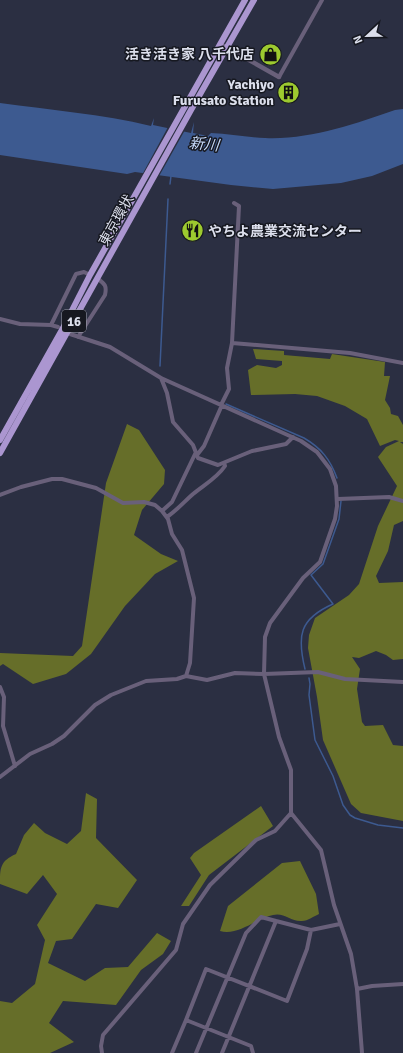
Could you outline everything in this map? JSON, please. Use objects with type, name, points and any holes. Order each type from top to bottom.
[{"type":"highway","name":"東京環状","points":[[0,453],[6,436],[90,275],[143,189],[187,110],[245,0]]},
{"type":"highway","name":"東京環状","points":[[187,110],[228,48],[254,0]]},
{"type":"highway","name":"東京環状","points":[[0,440],[6,436],[98,279],[143,189]]},
{"type":"street","points":[[221,44],[278,77],[322,0]]},
{"type":"street","points":[[162,511],[172,502],[197,454],[204,446],[229,389],[227,368],[232,342],[239,206],[234,203]]},
{"type":"street","points":[[51,325],[76,274],[84,272],[90,275]]},
{"type":"street","points":[[78,337],[105,295],[107,289],[98,279]]},
{"type":"street","points":[[0,319],[20,324],[51,325],[58,327]]},
{"type":"street","points":[[70,334],[110,347],[161,378],[308,444],[324,459],[334,481],[338,499],[335,519],[320,562],[303,578],[270,623],[264,644],[264,674],[279,737],[291,770],[292,813],[321,850],[340,924],[351,954],[357,990],[362,1053]]},
{"type":"street","points":[[232,342],[350,353],[403,363]]},
{"type":"street","points":[[161,378],[168,393],[173,422],[193,445],[198,458],[213,464],[224,463],[252,451],[286,444],[293,437]]},
{"type":"street","points":[[167,517],[181,508],[192,495],[216,476],[225,466],[224,463]]},
{"type":"street","points":[[0,495],[20,487],[62,478],[96,488],[123,503],[144,502],[155,505],[162,511],[167,517],[172,534],[182,550],[194,598],[190,663],[186,676]]},
{"type":"street","points":[[338,499],[389,497],[403,501]]},
{"type":"street","points":[[0,778],[30,754],[52,744],[64,736],[91,707],[111,695],[146,681],[177,679],[186,676],[207,680],[235,673],[264,674],[318,672],[345,679],[403,682]]},
{"type":"street","points":[[0,687],[4,697],[3,726],[15,766]]},
{"type":"street","points":[[102,1053],[101,1046],[103,1035],[176,950],[183,924],[206,889],[256,840],[275,831],[292,813]]},
{"type":"street","points":[[196,1053],[246,933],[261,917],[311,930],[340,924]]},
{"type":"street","points":[[222,1053],[276,921]]},
{"type":"street","points":[[172,1053],[206,969],[287,1001],[307,949],[311,930]]},
{"type":"street","points":[[357,990],[372,986],[403,984]]},
{"type":"street","points":[[186,1020],[251,1046],[253,1053]]},
{"type":"green space","points":[[253,349],[284,351],[284,355],[330,359],[332,354],[385,362],[384,376],[390,376],[385,400],[390,408],[391,414],[398,416],[403,425],[403,442],[400,442],[403,444],[403,521],[394,525],[388,551],[376,576],[379,583],[403,582],[403,659],[393,660],[376,651],[359,658],[352,657],[360,669],[357,689],[362,722],[365,726],[383,725],[393,745],[403,746],[403,821],[361,813],[351,804],[323,740],[308,648],[309,635],[315,618],[349,595],[359,584],[378,526],[397,486],[378,457],[386,447],[399,441],[395,440],[380,446],[367,419],[345,406],[317,396],[295,394],[251,395],[248,370],[257,365],[276,368],[282,365],[282,361],[256,359]]},
{"type":"green space","points":[[127,424],[139,430],[165,470],[164,484],[142,510],[134,535],[161,554],[178,561],[155,574],[125,606],[91,654],[66,674],[33,684],[3,664],[0,666],[0,653],[73,656],[82,646],[106,483]]},
{"type":"green space","points":[[86,793],[97,799],[96,838],[137,880],[118,908],[96,904],[72,939],[56,941],[48,963],[85,981],[105,968],[128,967],[157,933],[171,941],[163,954],[141,970],[116,1005],[63,1001],[49,1023],[74,1042],[50,1053],[0,1053],[0,1001],[12,1003],[35,984],[45,940],[37,925],[57,894],[43,875],[27,894],[0,884],[1,869],[7,859],[16,854],[24,835],[34,823],[45,833],[67,844],[81,831]]},
{"type":"green space","points":[[261,806],[273,826],[209,875],[189,906],[181,906],[201,875],[190,858],[194,853]]},
{"type":"green space","points":[[300,861],[316,894],[319,914],[304,921],[298,921],[277,914],[266,917],[240,929],[227,932],[220,931],[228,906],[282,863]]},
{"type":"water","name":"新川","points":[[0,103],[95,115],[151,126],[154,118],[153,125],[191,133],[194,122],[193,133],[208,136],[211,133],[265,138],[282,138],[315,134],[348,126],[395,110],[403,109],[403,164],[372,176],[341,183],[273,189],[135,172],[127,174],[0,155]]},
{"type":"pier","points":[[168,127],[185,130],[158,178],[142,175]]},
{"type":"waterway","points":[[170,184],[171,176]]},
{"type":"waterway","points":[[160,366],[168,199]]},
{"type":"waterway","points":[[226,404],[304,438],[320,450],[328,460],[337,478]]},
{"type":"waterway","points":[[305,669],[301,647],[303,630],[307,622],[313,616],[333,604],[311,575],[323,564],[339,519],[341,501]]},
{"type":"waterway","points":[[309,678],[309,695],[315,740],[333,776],[343,805],[350,815],[355,818],[378,825],[403,828]]},
{"type":"place","name":"活き活き家 八千代店","points":[[270,54]]},
{"type":"place","name":"Yachiyo Furusato Station","points":[[289,92]]},
{"type":"place","name":"やちよ農業交流センター","points":[[193,231]]}]
